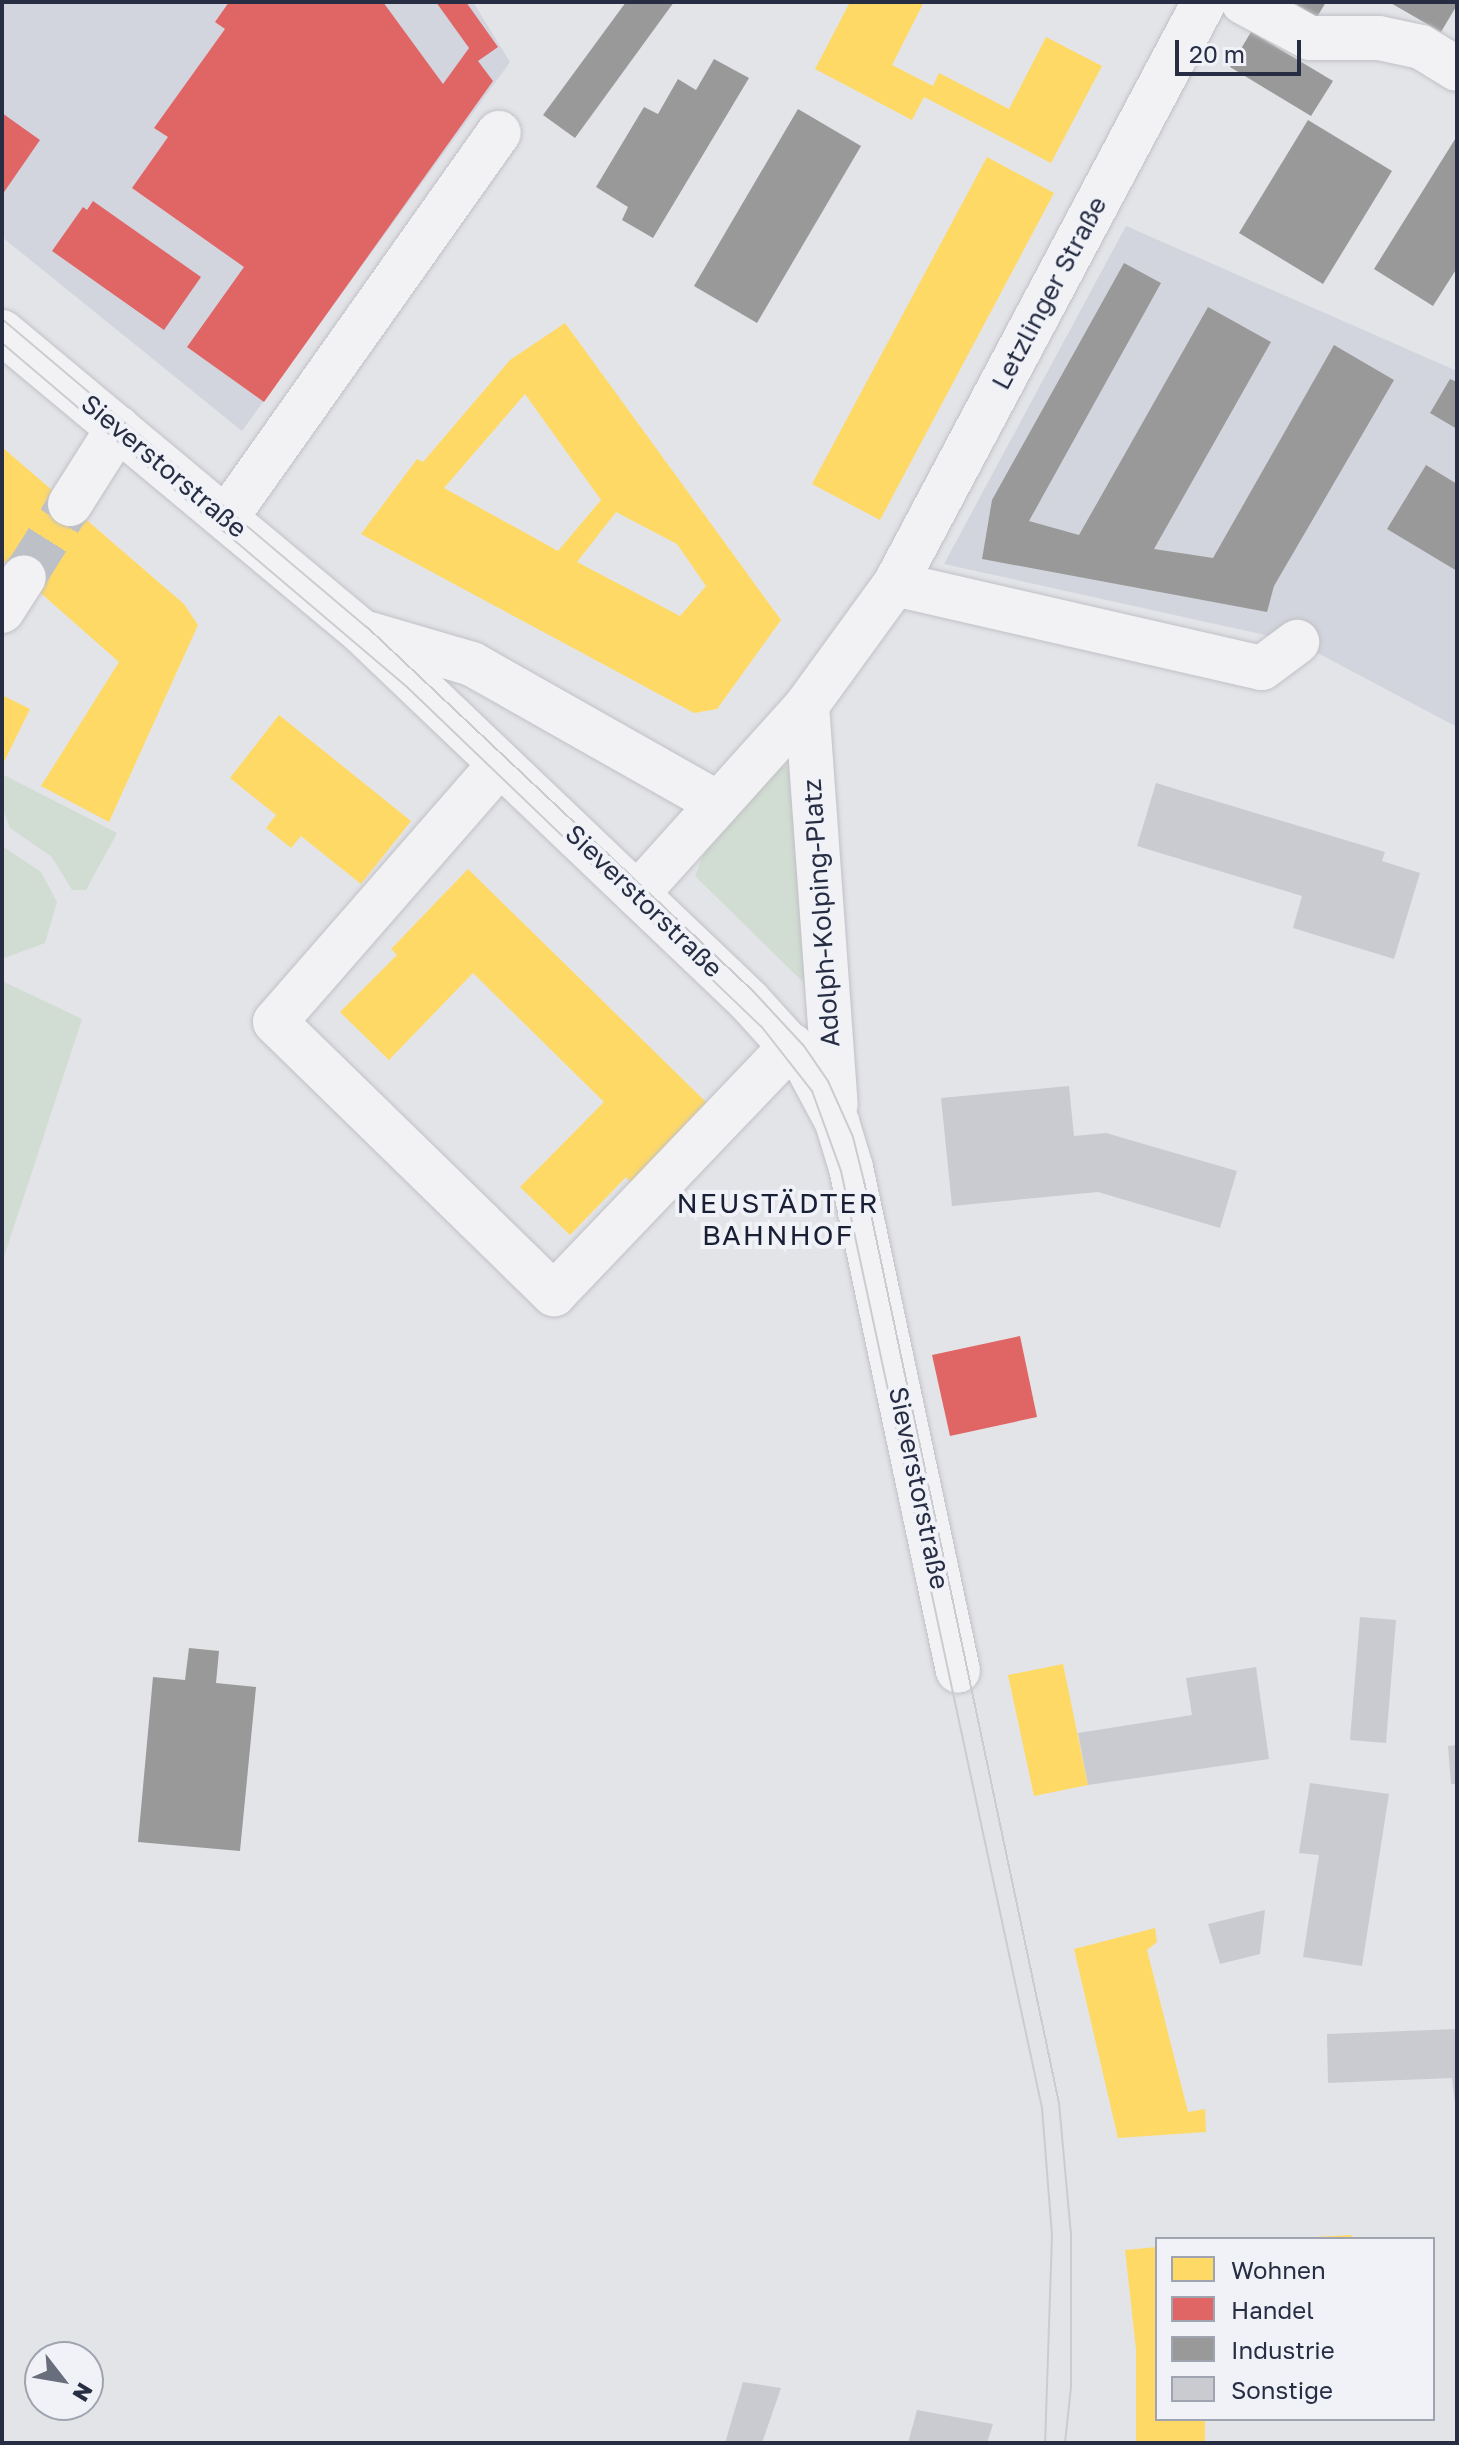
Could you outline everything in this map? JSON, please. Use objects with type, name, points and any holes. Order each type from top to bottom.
[{"type":"street","name":"Letzlinger Straße","points":[[637,894],[807,705],[895,584],[1204,2]]},
{"type":"street","points":[[1243,2],[1310,38],[1379,38],[1421,47],[1457,69]]},
{"type":"street","points":[[226,518],[499,133]]},
{"type":"street","name":"Sieverstorstraße","points":[[2,332],[361,631],[792,1045],[837,1122],[958,1671]]},
{"type":"street","points":[[70,504],[118,428]]},
{"type":"street","points":[[895,584],[1262,668],[1297,642]]},
{"type":"street","points":[[361,631],[472,664],[718,803]]},
{"type":"street","name":"Adolph-Kolping-Platz","points":[[807,705],[837,1122]]},
{"type":"street","points":[[500,764],[275,1022],[542,1283],[554,1294],[792,1045]]},
{"type":"shaded area","points":[[2,2],[473,2],[510,62],[242,431],[2,237]]},
{"type":"shaded area","points":[[1126,226],[1457,371],[1457,727],[1297,642],[944,564]]},
{"type":"shaded area","points":[[770,765],[792,766],[808,987],[695,876],[709,840]]},
{"type":"shaded area","points":[[2,774],[117,833],[86,890],[72,890],[52,857],[10,828],[2,807]]},
{"type":"shaded area","points":[[2,846],[41,872],[57,902],[45,943],[2,959]]},
{"type":"shaded area","points":[[2,981],[82,1019],[2,1263]]},
{"type":"building: Wohnen","points":[[850,2],[924,2],[892,65],[933,86],[939,73],[1009,109],[1046,37],[1102,66],[1051,163],[924,97],[912,120],[815,69]]},
{"type":"building: Wohnen","points":[[987,157],[1054,193],[880,520],[812,484]]},
{"type":"building: Wohnen","points":[[565,323],[781,620],[717,709],[694,713],[361,534],[417,459],[423,462],[510,360]],"holes":[[[525,394],[601,500],[558,551],[444,488]],[[616,512],[677,544],[706,586],[680,616],[577,562]]]},
{"type":"building: Wohnen","points":[[2,447],[184,604],[198,625],[109,822],[41,786],[119,662],[2,559]]},
{"type":"building: Wohnen","points":[[2,695],[30,709],[2,766]]},
{"type":"building: Wohnen","points":[[279,715],[411,821],[361,884],[301,836],[291,848],[266,828],[276,815],[230,778]]},
{"type":"building: Wohnen","points":[[468,869],[709,1105],[632,1184],[626,1177],[570,1235],[520,1187],[604,1102],[473,973],[389,1060],[340,1012],[397,955],[391,949]]},
{"type":"building: Wohnen","points":[[1063,1664],[1088,1785],[1034,1796],[1008,1675]]},
{"type":"building: Wohnen","points":[[1155,1928],[1157,1942],[1147,1950],[1188,2112],[1205,2109],[1206,2132],[1118,2138],[1074,1949]]},
{"type":"building: Wohnen","points":[[1155,2247],[1155,2421],[1205,2421],[1205,2443],[1136,2443],[1136,2349],[1125,2250]]},
{"type":"building: Handel","points":[[229,2],[383,2],[443,84],[469,48],[436,2],[466,2],[498,47],[478,61],[493,81],[264,402],[187,347],[244,267],[132,188],[168,137],[154,128],[225,29],[215,22]]},
{"type":"building: Handel","points":[[2,113],[40,140],[2,195]]},
{"type":"building: Handel","points":[[93,201],[201,277],[164,330],[52,251],[83,207],[87,210]]},
{"type":"building: Handel","points":[[1020,1336],[1037,1417],[950,1436],[932,1355]]},
{"type":"building: Industrie","points":[[626,2],[674,2],[575,138],[543,115]]},
{"type":"building: Industrie","points":[[1293,2],[1326,2],[1317,17]]},
{"type":"building: Industrie","points":[[1389,2],[1457,2],[1457,5],[1441,32]]},
{"type":"building: Industrie","points":[[1251,32],[1333,81],[1311,116],[1230,67]]},
{"type":"building: Industrie","points":[[714,59],[749,78],[653,238],[622,220],[628,207],[596,187],[644,107],[658,114],[678,79],[696,90]]},
{"type":"building: Industrie","points":[[798,109],[861,146],[757,323],[694,286]]},
{"type":"building: Industrie","points":[[1308,120],[1392,171],[1323,284],[1239,233]]},
{"type":"building: Industrie","points":[[1457,136],[1457,268],[1433,306],[1374,269]]},
{"type":"building: Industrie","points":[[1124,263],[1161,283],[1029,521],[1079,535],[1208,307],[1271,342],[1154,549],[1213,558],[1334,345],[1394,380],[1274,586],[1267,612],[982,559],[992,500]]},
{"type":"building: Industrie","points":[[1450,379],[1457,382],[1457,429],[1430,413]]},
{"type":"building: Industrie","points":[[1426,465],[1457,484],[1457,571],[1387,529]]},
{"type":"building: Industrie","points":[[189,1648],[219,1651],[216,1683],[256,1687],[240,1851],[138,1842],[153,1677],[185,1680]]},
{"type":"building: Sonstige","points":[[1156,783],[1385,852],[1382,861],[1420,873],[1394,959],[1293,928],[1302,896],[1137,846]]},
{"type":"building: Sonstige","points":[[1069,1086],[1074,1136],[1106,1133],[1237,1171],[1220,1228],[1098,1192],[952,1206],[941,1098]]},
{"type":"building: Sonstige","points":[[1360,1617],[1396,1620],[1386,1743],[1350,1740]]},
{"type":"building: Sonstige","points":[[1256,1667],[1269,1759],[1088,1785],[1078,1733],[1192,1715],[1186,1678]]},
{"type":"building: Sonstige","points":[[1457,1745],[1457,1784],[1451,1784],[1448,1746]]},
{"type":"building: Sonstige","points":[[1310,1783],[1389,1794],[1362,1966],[1303,1957],[1319,1855],[1299,1853]]},
{"type":"building: Sonstige","points":[[1265,1910],[1260,1954],[1220,1964],[1208,1924]]},
{"type":"building: Sonstige","points":[[1457,2029],[1457,2120],[1452,2078],[1328,2083],[1327,2034]]},
{"type":"building: Sonstige","points":[[743,2382],[781,2388],[762,2443],[725,2443]]},
{"type":"building: Sonstige","points":[[917,2410],[993,2424],[987,2443],[908,2443]]},
{"type":"tunnel","points":[[24,577],[70,504]]},
{"type":"tram line","points":[[2,319],[367,627],[753,991],[804,1046],[828,1081],[853,1137],[864,1181],[1059,2103],[1071,2235],[1071,2387],[1065,2443]]},
{"type":"tram line","points":[[2,343],[407,687],[761,1026],[812,1091],[841,1171],[1042,2108],[1052,2235],[1045,2443]]},
{"type":"district","name":"NEUSTÄDTER BAHNHOF","points":[[778,1219]]}]
